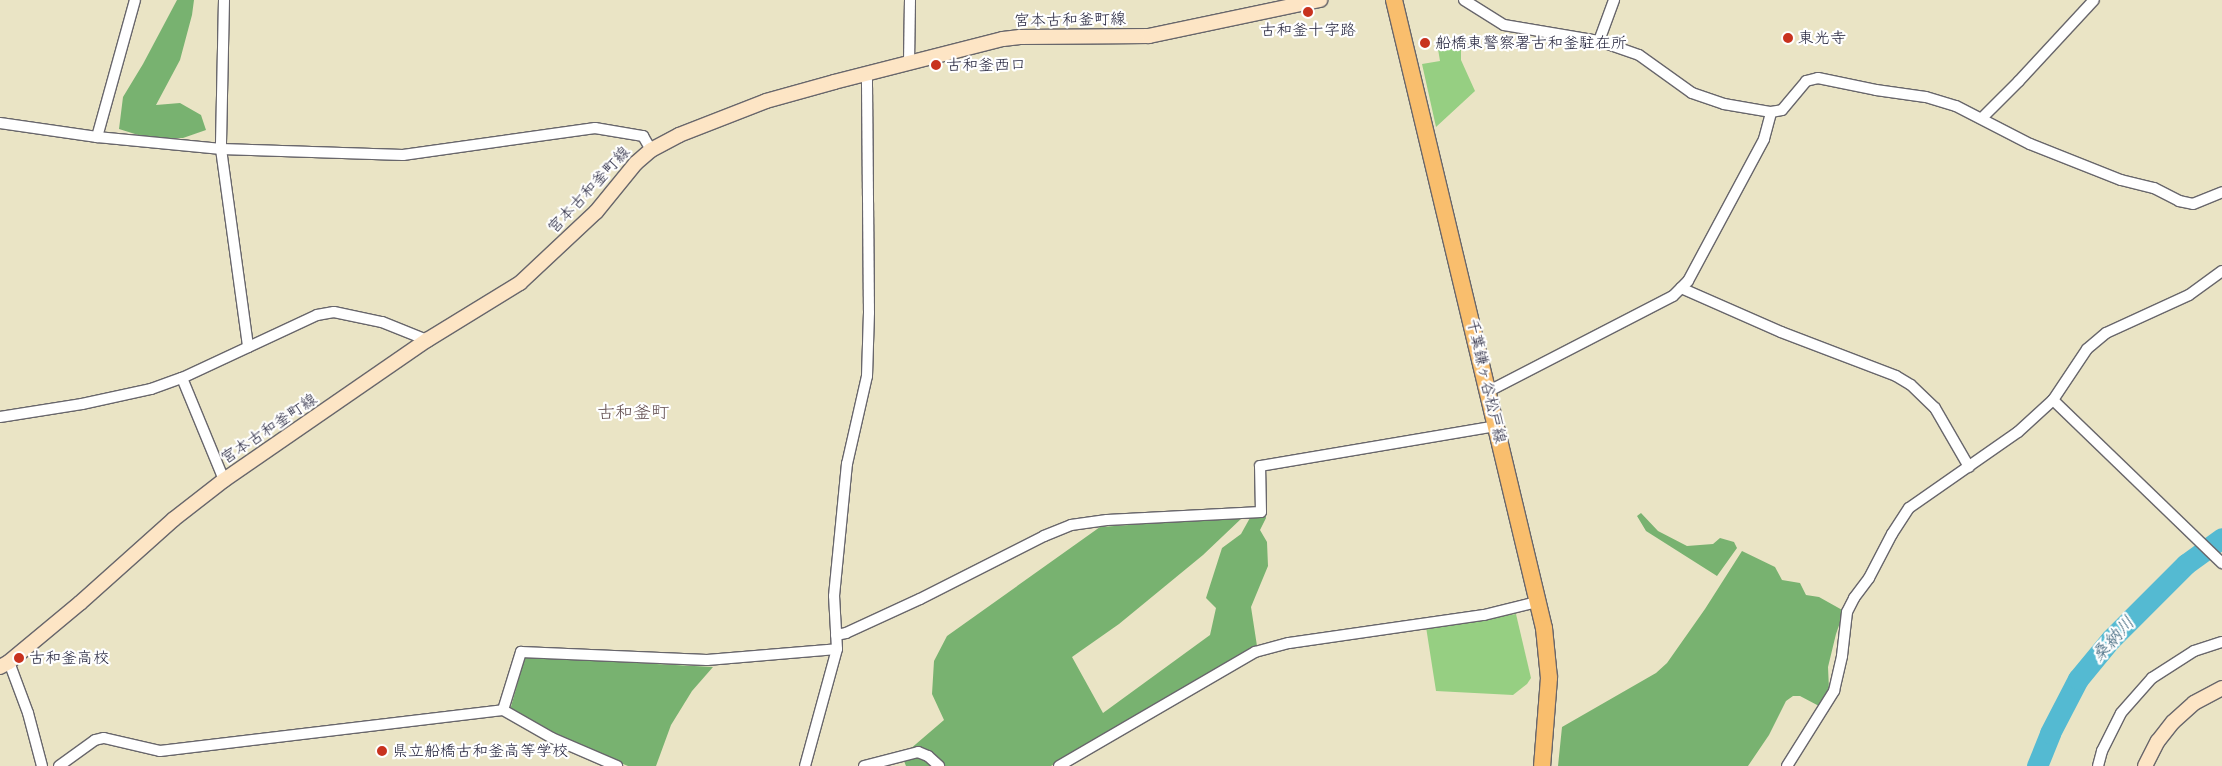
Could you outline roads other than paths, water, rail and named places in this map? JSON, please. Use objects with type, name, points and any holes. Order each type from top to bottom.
[{"type":"main road","name":"千葉鎌ヶ谷松戸線","points":[[1394,0],[1538,602],[1548,658],[1549,678],[1542,766]]},
{"type":"street","points":[[97,137],[135,0]]},
{"type":"street","points":[[224,0],[221,149],[248,347]]},
{"type":"street","points":[[909,63],[910,0]]},
{"type":"street","name":"宮本古和釜町線","points":[[5,665],[80,603],[174,519],[224,480],[427,340],[520,283],[596,212],[636,163],[651,150],[726,115],[776,98],[1003,39],[1020,37],[1149,36],[1320,0]]},
{"type":"street","points":[[1464,0],[1504,25],[1599,41],[1639,55],[1692,93],[1724,104],[1771,112],[1782,110],[1806,81],[1818,78],[1876,90],[1926,97],[1956,106],[1982,118],[2007,134],[2030,144],[2122,180],[2154,188],[2179,201],[2193,204],[2222,192]]},
{"type":"street","points":[[1599,41],[1614,0]]},
{"type":"street","points":[[1982,118],[2094,0]]},
{"type":"street","points":[[805,766],[836,649],[834,596],[847,464],[867,376],[869,313],[868,73]]},
{"type":"street","points":[[1489,391],[1673,296],[1688,281],[1764,139],[1771,112]]},
{"type":"street","points":[[0,123],[97,137],[221,149],[403,155],[596,128],[643,136],[651,150]]},
{"type":"street","points":[[1787,766],[1834,691],[1842,656],[1847,612],[1909,508],[2018,432],[2052,400],[2087,349],[2106,333],[2189,295],[2222,271]]},
{"type":"street","points":[[1681,288],[1730,312],[1896,376],[1911,385],[1935,408],[1969,466]]},
{"type":"street","points":[[0,417],[134,393],[182,378],[317,315],[334,312],[382,322],[427,340]]},
{"type":"street","points":[[182,378],[224,480]]},
{"type":"street","points":[[2052,400],[2222,563]]},
{"type":"street","points":[[836,635],[846,633],[912,603],[1044,536],[1071,525],[1107,520],[1261,512],[1260,466],[1497,426]]},
{"type":"street","points":[[1059,766],[1255,652],[1289,643],[1484,615],[1538,602]]},
{"type":"street","points":[[2098,766],[2102,751],[2121,714],[2152,678],[2194,651],[2222,642]]},
{"type":"street","points":[[504,710],[521,652],[707,660],[836,649]]},
{"type":"street","points":[[5,665],[28,713],[42,766]]},
{"type":"street","points":[[2145,766],[2158,741],[2173,722],[2194,703],[2222,688]]},
{"type":"street","points":[[59,766],[95,740],[104,738],[160,752],[504,710],[552,738],[617,766]]},
{"type":"street","points":[[864,766],[918,752],[928,756],[939,766]]},
{"type":"waterway","name":"桑納川","points":[[2037,766],[2050,733],[2078,679],[2111,639],[2186,564],[2222,538]]},
{"type":"place","name":"古和釜十字路","points":[[1308,12]]},
{"type":"place","name":"東光寺","points":[[1788,38]]},
{"type":"place","name":"船橋東警察署古和釜駐在所","points":[[1425,43]]},
{"type":"place","name":"古和釜西口","points":[[936,65]]},
{"type":"place","name":"古和釜高校","points":[[19,658]]},
{"type":"place","name":"県立船橋古和釜高等学校","points":[[382,751]]},
{"type":"district","name":"古和釜町","points":[[633,412]]}]
